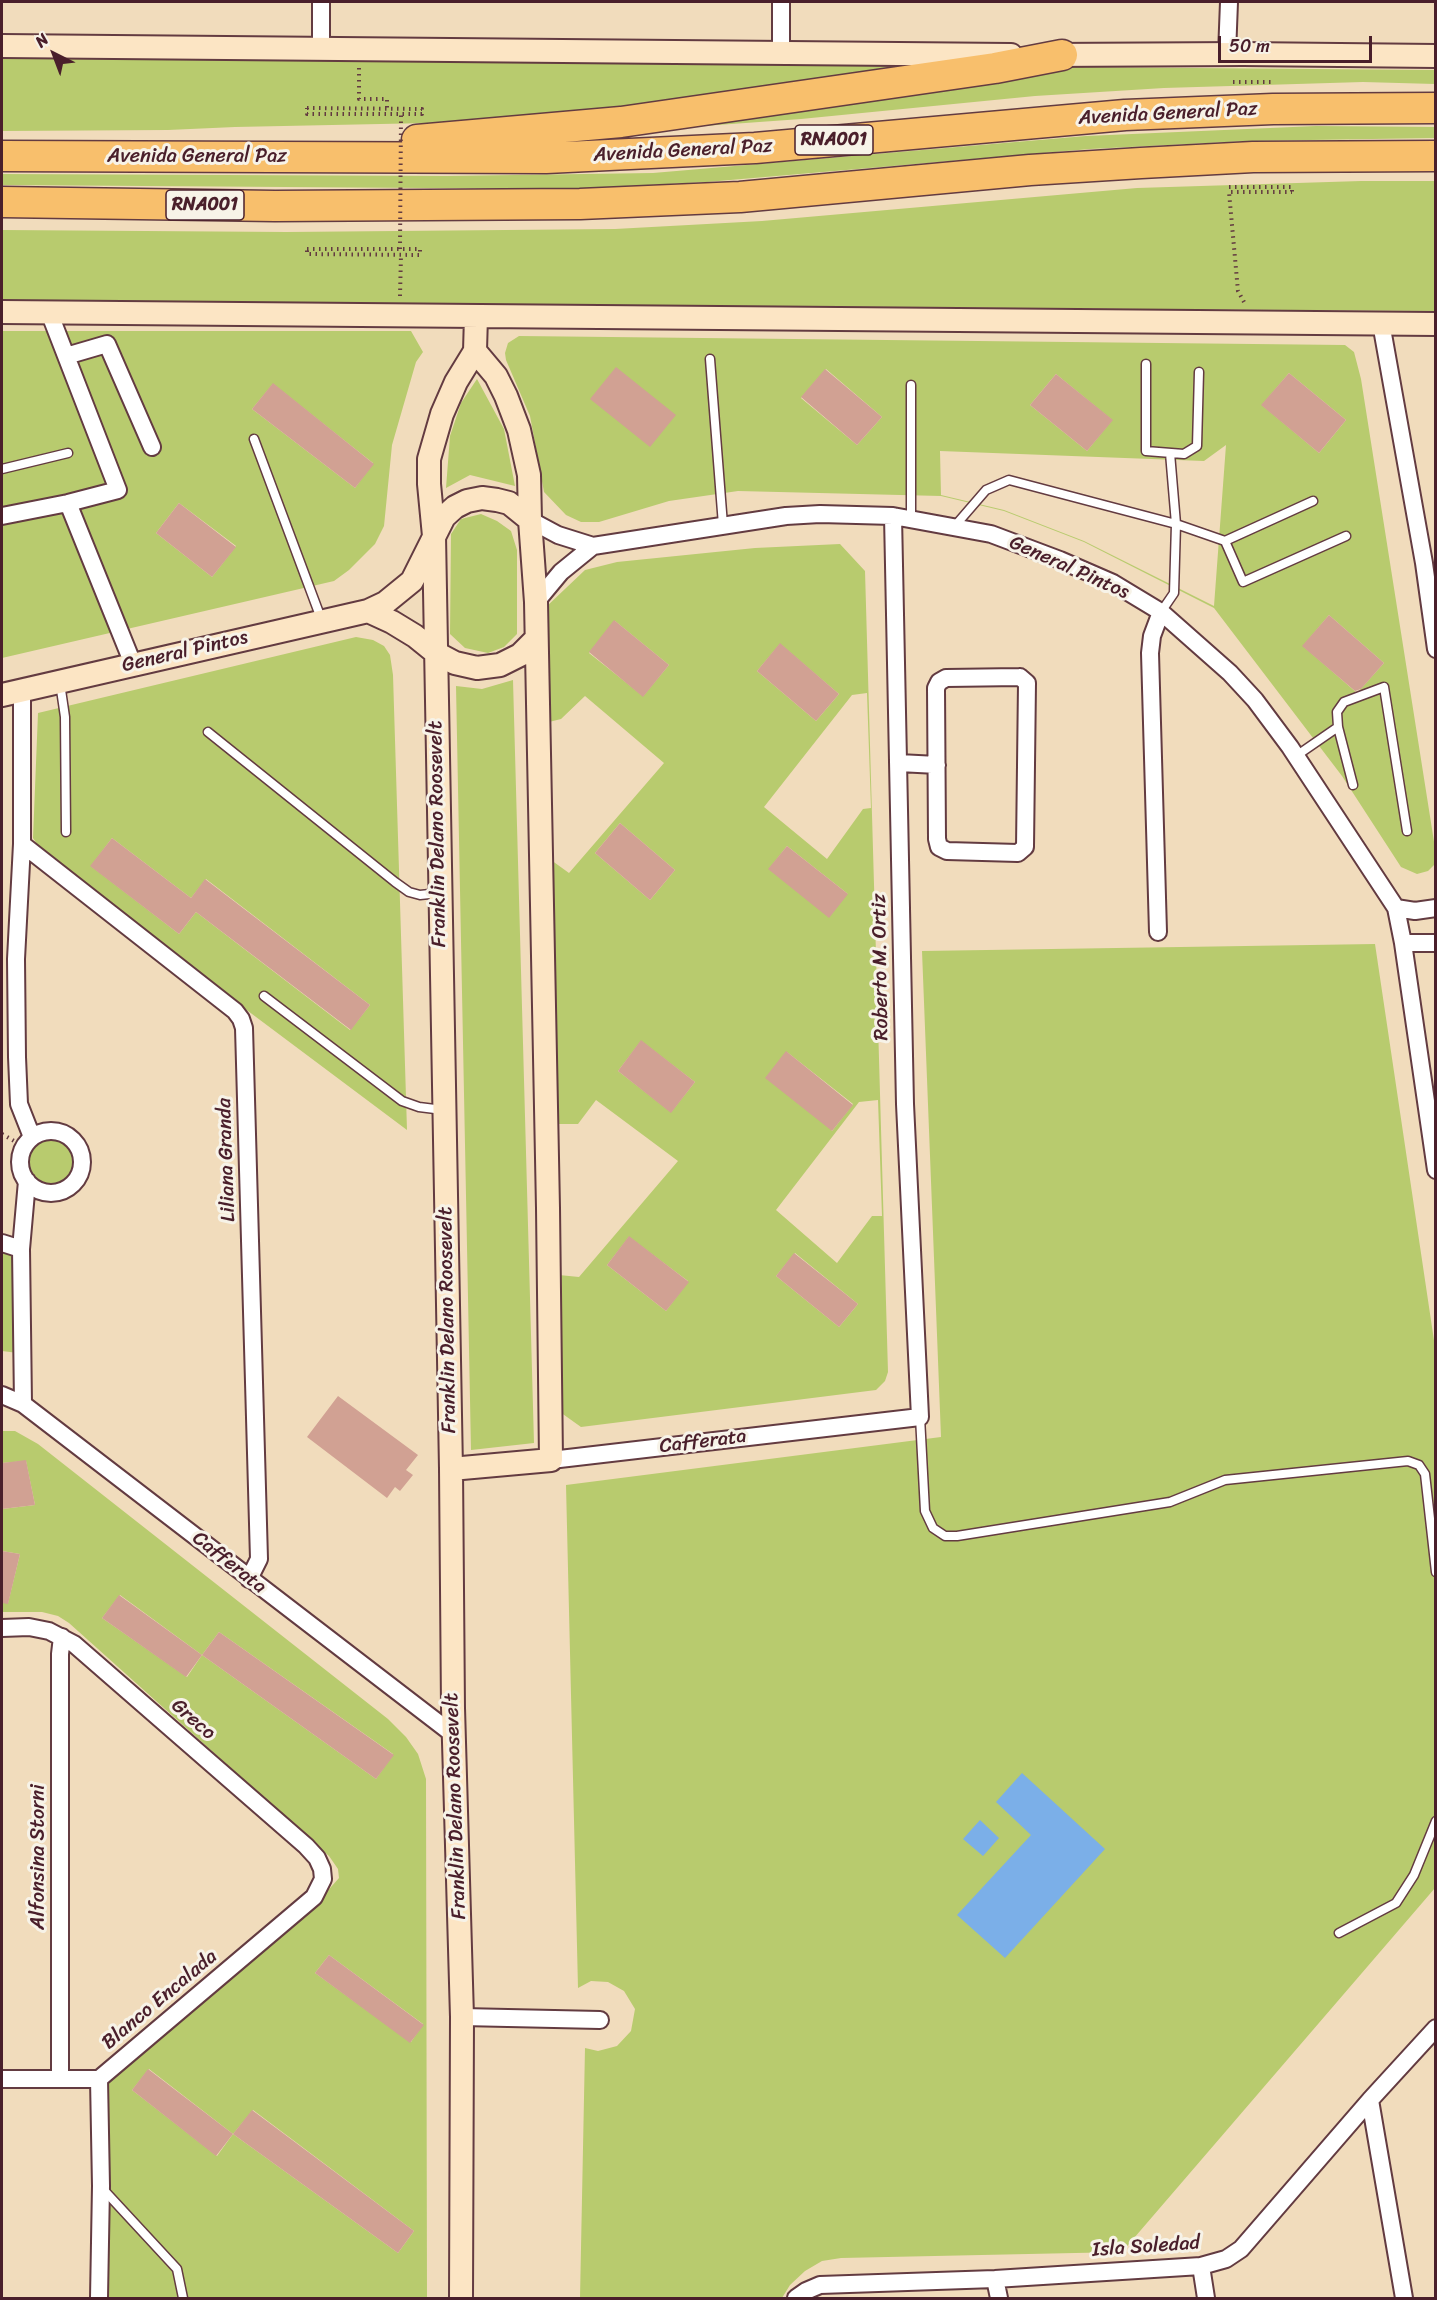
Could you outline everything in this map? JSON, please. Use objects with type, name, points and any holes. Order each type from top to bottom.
[{"type":"highway","points":[[232,156],[621,122],[995,69],[1062,56]]},
{"type":"highway","name":"Avenida General Paz","points":[[2,156],[546,158],[640,155],[755,148],[1125,115],[1273,109],[1436,108]]},
{"type":"highway","name":"RNA001","points":[[2,202],[275,206],[580,204],[740,196],[1030,170],[1141,163],[1253,158],[1436,156]]},
{"type":"street","points":[[321,2],[321,48]]},
{"type":"street","points":[[780,53],[781,2]]},
{"type":"street","points":[[1227,54],[1229,2]]},
{"type":"street","points":[[2,46],[1062,56],[1227,54],[1436,56]]},
{"type":"street","points":[[2,312],[1436,324]]},
{"type":"street","points":[[2,516],[68,503],[118,489],[49,312]]},
{"type":"street","name":"Franklin Delano Roosevelt","points":[[461,2298],[462,2017],[454,1735],[434,536],[429,459],[434,438],[456,382],[475,351],[476,316]]},
{"type":"street","points":[[1381,323],[1430,563],[1436,649]]},
{"type":"street","points":[[66,356],[107,344],[152,447]]},
{"type":"street","points":[[475,351],[496,376],[519,430],[529,475],[536,602],[551,1460]]},
{"type":"street","name":"General Pintos","points":[[12,693],[60,680],[368,611],[385,603],[412,581],[444,517],[455,507],[467,501],[482,498],[509,503],[530,520],[558,535],[593,546],[786,516],[820,514],[893,516],[991,534],[1113,583],[1161,612],[1230,673],[1256,700],[1296,756],[1396,908]]},
{"type":"street","points":[[68,503],[133,664]]},
{"type":"street","name":"Roberto M. Ortiz","points":[[893,516],[905,1104],[920,1417]]},
{"type":"street","name":"General Pintos","points":[[536,602],[561,572],[593,546]]},
{"type":"street","points":[[368,611],[392,622],[415,636],[436,653],[455,663],[477,668],[500,665],[520,655],[536,639]]},
{"type":"street","points":[[1158,932],[1150,653],[1152,636],[1161,612]]},
{"type":"street","points":[[1020,677],[1027,682],[1025,847],[1018,853],[947,851],[939,847],[937,839],[937,765],[936,688],[939,682],[946,678],[1020,677]]},
{"type":"street","points":[[12,693],[22,844],[16,959],[19,1104],[32,1137]]},
{"type":"street","points":[[899,763],[937,765]]},
{"type":"street","name":"Liliana Granda","points":[[22,844],[235,1011],[244,1028],[259,1559],[249,1579]]},
{"type":"street","points":[[1436,909],[1415,911],[1396,908],[1436,1170]]},
{"type":"street","points":[[1403,944],[1436,943]]},
{"type":"street","points":[[50,1131],[60,1132],[75,1143],[82,1161],[76,1179],[61,1191],[42,1192],[27,1181],[22,1172],[21,1153],[32,1137],[50,1131]]},
{"type":"street","points":[[23,1404],[21,1250],[27,1181]]},
{"type":"street","points":[[2,1244],[21,1250]]},
{"type":"street","name":"Cafferata","points":[[2,1395],[23,1404],[454,1735]]},
{"type":"street","name":"Cafferata","points":[[451,1469],[551,1460],[920,1417]]},
{"type":"street","name":"Greco","points":[[2,1628],[29,1627],[62,1637],[74,1644],[306,1846],[317,1858],[322,1869],[320,1887]]},
{"type":"street","name":"Alfonsina Storni","points":[[60,2078],[60,1654],[62,1637]]},
{"type":"street","name":"Blanco Encalada","points":[[2,2079],[99,2079],[314,1897],[320,1887]]},
{"type":"street","points":[[462,2017],[600,2020]]},
{"type":"street","name":"Isla Soledad","points":[[796,2298],[820,2285],[995,2279],[1202,2266],[1226,2259],[1241,2249],[1370,2100],[1436,2028]]},
{"type":"street","points":[[99,2079],[101,2186],[99,2298]]},
{"type":"street","points":[[1370,2100],[1404,2298]]},
{"type":"street","points":[[1202,2266],[1206,2298]]},
{"type":"street","points":[[995,2279],[999,2298]]},
{"type":"lane","points":[[710,359],[723,525]]},
{"type":"lane","points":[[1146,364],[1146,451],[1184,454],[1197,446],[1199,372]]},
{"type":"lane","points":[[911,385],[911,519]]},
{"type":"lane","points":[[254,439],[322,622]]},
{"type":"lane","points":[[2,469],[68,453]]},
{"type":"lane","points":[[1161,612],[1173,593],[1176,524],[1170,453]]},
{"type":"lane","points":[[953,527],[986,490],[1009,480],[1176,524],[1225,541],[1313,501]]},
{"type":"lane","points":[[1225,541],[1243,582],[1346,536]]},
{"type":"lane","points":[[60,680],[65,717],[66,832]]},
{"type":"lane","points":[[1353,785],[1338,727],[1337,712],[1344,702],[1384,687],[1407,831]]},
{"type":"lane","points":[[1296,756],[1338,727]]},
{"type":"lane","points":[[208,732],[409,892],[420,895],[440,893]]},
{"type":"lane","points":[[264,996],[402,1101],[419,1107],[443,1110]]},
{"type":"lane","points":[[920,1417],[925,1511],[933,1528],[945,1536],[1170,1502],[1225,1480],[1408,1461],[1419,1465],[1425,1474],[1436,1572]]},
{"type":"lane","points":[[1339,1934],[1396,1903],[1414,1875],[1436,1821]]},
{"type":"lane","points":[[101,2186],[177,2269],[183,2298]]},
{"type":"path","points":[[359,49],[359,99],[387,99],[387,109]]},
{"type":"path","points":[[1233,82],[1283,82]]},
{"type":"path","points":[[400,249],[401,115],[307,114],[307,108],[422,109],[422,114]]},
{"type":"path","points":[[1229,187],[1292,187],[1292,192],[1229,192],[1238,291],[1249,310]]},
{"type":"path","points":[[307,249],[400,249],[420,249],[420,255],[307,254],[307,249]]},
{"type":"path","points":[[400,316],[401,255]]},
{"type":"green space","points":[[2,58],[924,65],[751,94],[526,118],[168,130],[2,131]]},
{"type":"green space","points":[[1071,67],[1435,70],[1435,84],[1363,82],[1164,88],[1035,96],[801,119],[634,131],[1045,69]]},
{"type":"green space","points":[[1316,126],[1436,127],[1435,138],[1247,141],[1090,149],[707,182],[568,189],[2,185],[2,174],[447,176],[653,173],[1086,136]]},
{"type":"green space","points":[[1435,181],[1435,311],[2,301],[2,230],[287,232],[615,229],[762,221],[1137,188]]},
{"type":"green space","points":[[2,331],[411,331],[423,352],[416,362],[392,445],[384,526],[375,544],[349,570],[334,581],[2,658]],"holes":[[[273,384],[373,463],[355,488],[252,409]],[[179,503],[236,546],[212,577],[156,533]]]},
{"type":"green space","points":[[519,336],[1345,345],[1354,352],[1361,379],[1435,848],[1435,864],[1428,871],[1417,874],[1401,867],[1342,776],[1214,608],[1084,542],[1004,511],[941,496],[738,491],[669,501],[599,522],[581,522],[566,515],[544,492],[530,416],[506,360],[505,353],[508,343]],"holes":[[[826,369],[882,417],[857,445],[801,398]],[[1289,373],[1346,420],[1319,453],[1262,405]],[[1056,374],[1112,420],[1087,451],[1030,405]],[[1226,445],[1214,606],[1084,541],[1004,510],[941,495],[940,451],[1204,461]],[[1329,615],[1384,663],[1357,693],[1303,646]]]},
{"type":"green space","points":[[477,379],[504,429],[515,486],[470,475],[446,488],[450,436],[461,403]]},
{"type":"green space","points":[[481,514],[511,531],[517,550],[517,634],[504,647],[488,653],[465,648],[450,634],[451,534],[461,519]]},
{"type":"green space","points":[[840,544],[865,571],[888,1372],[885,1381],[876,1390],[581,1427],[560,1412],[546,607],[585,570],[617,562],[755,548]],"holes":[[[615,621],[669,665],[643,696],[589,653]],[[780,644],[839,694],[816,721],[757,671]],[[867,693],[871,808],[863,809],[827,859],[764,807],[852,695]],[[585,696],[664,763],[569,873],[551,860],[549,722],[561,719]],[[620,823],[675,870],[650,900],[595,853]],[[787,846],[848,894],[769,869]],[[641,1041],[695,1082],[671,1112],[618,1071]],[[787,1052],[853,1104],[832,1131]],[[596,1100],[678,1161],[579,1277],[559,1275],[556,1124],[578,1124]],[[878,1100],[882,1216],[872,1216],[837,1263],[776,1210],[859,1102]],[[629,1237],[688,1281],[666,1311],[607,1265]],[[795,1253],[858,1304],[839,1327],[776,1276]]]},
{"type":"green space","points":[[356,637],[373,640],[384,646],[390,655],[393,675],[407,1130],[248,1011],[39,847],[33,838],[38,713]],"holes":[[[112,838],[191,898],[206,879],[370,1005],[350,1030],[196,912],[179,934],[91,866]]]},
{"type":"green space","points":[[513,680],[534,1443],[471,1450],[456,686],[482,689]]},
{"type":"green space","points":[[1375,944],[1436,1354],[1435,1888],[1122,2252],[841,2258],[822,2261],[805,2271],[790,2285],[782,2298],[580,2298],[585,2048],[598,2051],[617,2046],[631,2031],[635,2009],[624,1991],[608,1982],[591,1981],[578,1988],[566,1485],[941,1437],[922,951]]},
{"type":"green space","points":[[50,1137],[64,1141],[71,1148],[75,1162],[71,1176],[64,1183],[50,1187],[36,1183],[29,1176],[25,1162],[29,1148],[36,1141]]},
{"type":"green space","points":[[2,1244],[12,1253],[18,1353],[2,1351]]},
{"type":"green space","points":[[2,1431],[15,1431],[38,1444],[388,1719],[406,1737],[418,1754],[426,1779],[427,2298],[103,2298],[105,2082],[323,1896],[339,1878],[338,1869],[329,1856],[69,1623],[58,1616],[42,1612],[2,1612],[2,1602],[8,1603],[20,1554],[2,1551],[2,1509],[35,1505],[26,1461],[2,1463]],"holes":[[[120,1595],[202,1655],[187,1677],[102,1618]],[[219,1632],[393,1754],[376,1779],[202,1655]],[[329,1955],[423,2024],[411,2042],[315,1973]],[[149,2069],[233,2134],[217,2156],[132,2090]],[[253,2110],[414,2231],[398,2253],[233,2134]]]},
{"type":"water","points":[[1022,1773],[1105,1849],[1005,1958],[957,1915],[1031,1835],[996,1802]]},
{"type":"water","points":[[980,1820],[999,1838],[983,1856],[963,1839]]},
{"type":"building","points":[[616,367],[676,415],[650,447],[590,399]]},
{"type":"building","points":[[825,369],[882,417],[857,445],[801,397]]},
{"type":"building","points":[[1289,373],[1346,420],[1319,453],[1261,405]]},
{"type":"building","points":[[1056,374],[1113,420],[1087,451],[1030,405]]},
{"type":"building","points":[[273,383],[374,464],[355,488],[252,409]]},
{"type":"building","points":[[179,503],[236,547],[212,577],[156,533]]},
{"type":"building","points":[[1329,615],[1384,663],[1361,689],[1355,691],[1302,646]]},
{"type":"building","points":[[614,620],[669,665],[643,697],[589,652]]},
{"type":"building","points":[[780,643],[839,694],[816,721],[757,671]]},
{"type":"building","points":[[620,823],[675,870],[650,900],[595,853]]},
{"type":"building","points":[[112,838],[191,898],[205,879],[370,1005],[351,1030],[196,912],[179,934],[90,866]]},
{"type":"building","points":[[787,846],[848,894],[829,918],[768,869]]},
{"type":"building","points":[[641,1040],[695,1082],[671,1113],[618,1071]]},
{"type":"building","points":[[786,1051],[853,1105],[832,1131],[765,1078]]},
{"type":"building","points":[[629,1236],[689,1282],[666,1311],[607,1265]]},
{"type":"building","points":[[794,1253],[858,1304],[839,1327],[776,1276]]},
{"type":"building","points":[[338,1396],[418,1455],[406,1470],[413,1475],[400,1491],[395,1487],[387,1498],[307,1437]]},
{"type":"building","points":[[26,1460],[35,1505],[2,1509],[2,1463]]},
{"type":"building","points":[[2,1551],[20,1554],[8,1604],[2,1603]]},
{"type":"building","points":[[119,1595],[202,1655],[186,1677],[102,1618]]},
{"type":"building","points":[[219,1632],[394,1755],[376,1779],[202,1655]]},
{"type":"building","points":[[329,1955],[424,2025],[410,2043],[315,1973]]},
{"type":"building","points":[[148,2069],[233,2134],[216,2156],[132,2090]]},
{"type":"building","points":[[252,2110],[414,2231],[398,2253],[233,2134]]}]
